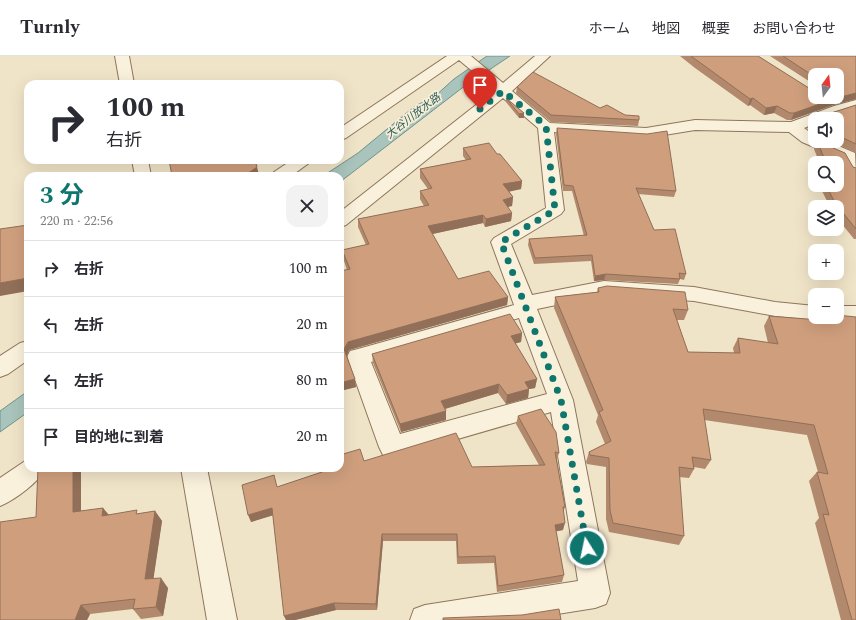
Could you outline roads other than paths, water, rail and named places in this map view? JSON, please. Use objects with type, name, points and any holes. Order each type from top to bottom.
[{"type":"street","points":[[122,56],[126,80]]},
{"type":"street","points":[[344,132],[456,56]]},
{"type":"street","points":[[463,56],[546,126],[646,133],[695,126],[793,127],[833,105],[856,104]]},
{"type":"street","points":[[344,218],[503,91],[543,56]]},
{"type":"street","points":[[425,620],[595,593],[561,400],[501,242],[555,210],[546,126]]},
{"type":"street","points":[[793,127],[808,139],[849,156],[856,170]]},
{"type":"street","points":[[286,172],[297,164]]},
{"type":"street","points":[[561,400],[392,447],[358,357],[526,307],[604,288],[694,294],[775,309],[808,312]]},
{"type":"street","points":[[844,314],[856,313]]},
{"type":"street","points":[[0,368],[24,352]]},
{"type":"street","points":[[0,494],[28,472]]},
{"type":"street","points":[[195,472],[222,620]]},
{"type":"water","name":"大谷川放水路","points":[[487,56],[510,56],[462,88],[344,179],[344,172],[329,172],[341,164],[344,164],[344,162],[358,153],[415,106],[434,97],[454,79]]},
{"type":"water","points":[[24,394],[24,415],[0,432],[0,411]]}]
